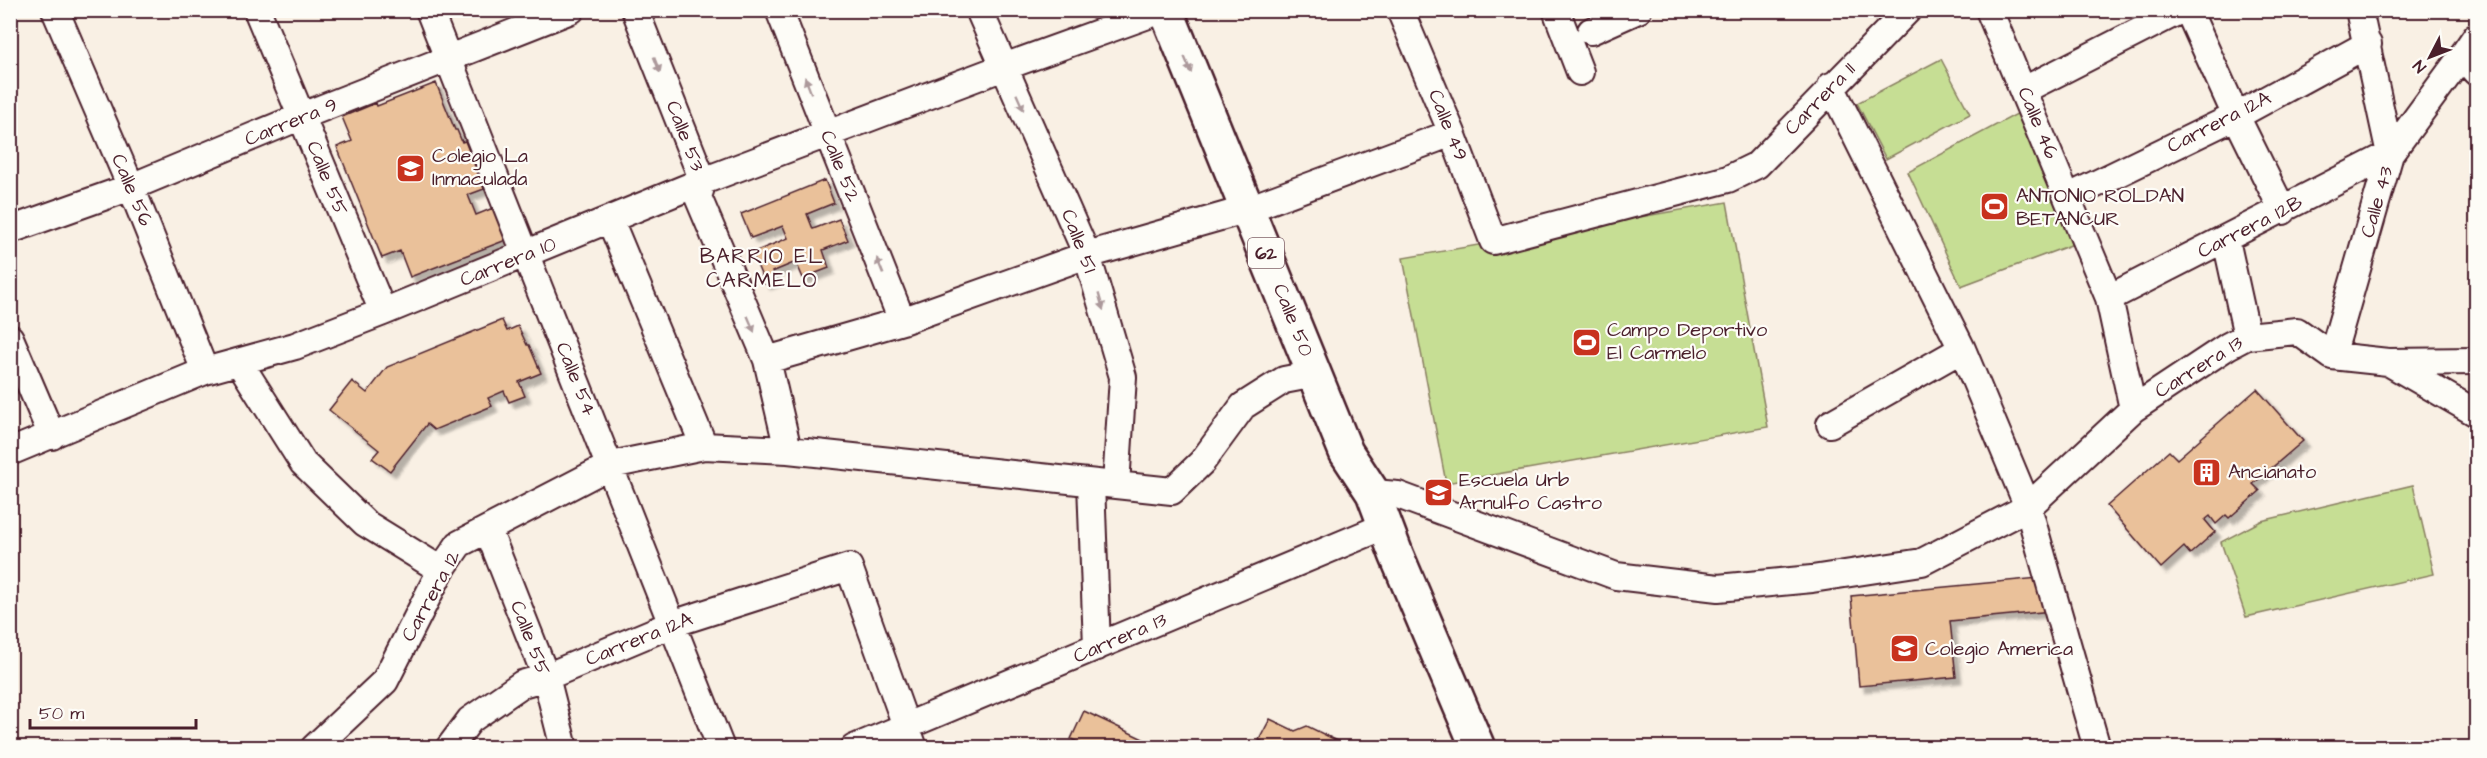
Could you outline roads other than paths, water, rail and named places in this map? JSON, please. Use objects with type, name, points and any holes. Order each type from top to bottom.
[{"type":"main road","name":"Calle 50","points":[[1164,10],[1258,206],[1365,444],[1373,493],[1385,526],[1478,747]]},
{"type":"main road","name":"Calle 50","points":[[1189,10],[1315,374],[1346,452],[1373,493]]},
{"type":"street","name":"Calle 56","points":[[55,10],[131,187],[205,371]]},
{"type":"street","name":"Calle 55","points":[[257,10],[383,312]]},
{"type":"street","name":"Calle 54","points":[[429,10],[721,747]]},
{"type":"street","name":"Carrera 9","points":[[10,230],[131,187],[302,116],[450,60],[571,10]]},
{"type":"street","name":"Calle 53","points":[[636,10],[703,181],[698,197],[767,360],[788,450]]},
{"type":"street","name":"Calle 52","points":[[779,10],[902,321]]},
{"type":"street","name":"Calle 51","points":[[980,10],[1087,255],[1123,377],[1104,484],[1096,647]]},
{"type":"street","points":[[1004,67],[1164,10]]},
{"type":"street","name":"Calle 49","points":[[1400,10],[1452,133],[1493,241]]},
{"type":"street","points":[[1556,10],[1580,72]]},
{"type":"street","points":[[1591,31],[1638,10]]},
{"type":"street","name":"Carrera 11","points":[[1493,241],[1728,179],[1756,165],[1908,10]]},
{"type":"street","name":"Calle 46","points":[[1989,10],[2069,197],[2109,298],[2133,409]]},
{"type":"street","points":[[2024,90],[2181,10]]},
{"type":"street","points":[[2188,10],[2236,116],[2283,211]]},
{"type":"street","name":"Calle 43","points":[[2332,356],[2391,154],[2359,10]]},
{"type":"street","name":"Carrera 12A","points":[[2069,197],[2236,116],[2368,44]]},
{"type":"street","points":[[2391,154],[2472,56]]},
{"type":"street","name":"Carrera 10","points":[[10,453],[205,371],[295,346],[703,181],[1004,67]]},
{"type":"street","points":[[1831,87],[1962,349],[2028,507],[2097,747]]},
{"type":"street","points":[[767,360],[902,321],[1087,255],[1258,206],[1452,133]]},
{"type":"street","name":"Carrera 12B","points":[[2109,298],[2391,154]]},
{"type":"street","points":[[610,220],[704,446]]},
{"type":"street","points":[[2226,240],[2247,336]]},
{"type":"street","name":"Carrera 13","points":[[1373,493],[1398,495],[1616,576],[1718,588],[1812,579],[1922,562],[2028,507],[2133,409],[2247,336],[2297,331],[2332,356],[2388,362],[2476,361]]},
{"type":"street","points":[[10,338],[52,436]]},
{"type":"street","points":[[1830,424],[1962,349]]},
{"type":"street","points":[[239,362],[303,463],[365,523],[441,570]]},
{"type":"street","points":[[2388,362],[2476,413]]},
{"type":"street","name":"Carrera 12","points":[[314,747],[386,681],[441,570],[459,544],[611,465],[704,446],[788,450],[1172,491],[1202,462],[1243,406],[1284,380],[1315,374]]},
{"type":"street","name":"Carrera 13","points":[[854,747],[911,737],[1096,647],[1385,526]]},
{"type":"street","name":"Calle 55","points":[[488,530],[546,677],[564,747]]},
{"type":"street","name":"Carrera 12A","points":[[450,747],[470,720],[522,684],[546,677],[672,624],[849,567],[911,737]]},
{"type":"place","name":"Colegio La Inmaculada","points":[[411,168]]},
{"type":"place","name":"ANTONIO ROLDAN BETANCUR","points":[[1995,207]]},
{"type":"place","name":"Campo Deportivo El Carmelo","points":[[1586,342]]},
{"type":"place","name":"Ancianato","points":[[2207,472]]},
{"type":"place","name":"Escuela Urb Arnulfo Castro","points":[[1438,492]]},
{"type":"place","name":"Colegio America","points":[[1904,649]]},
{"type":"district","name":"BARRIO EL CARMELO","points":[[762,268]]}]
